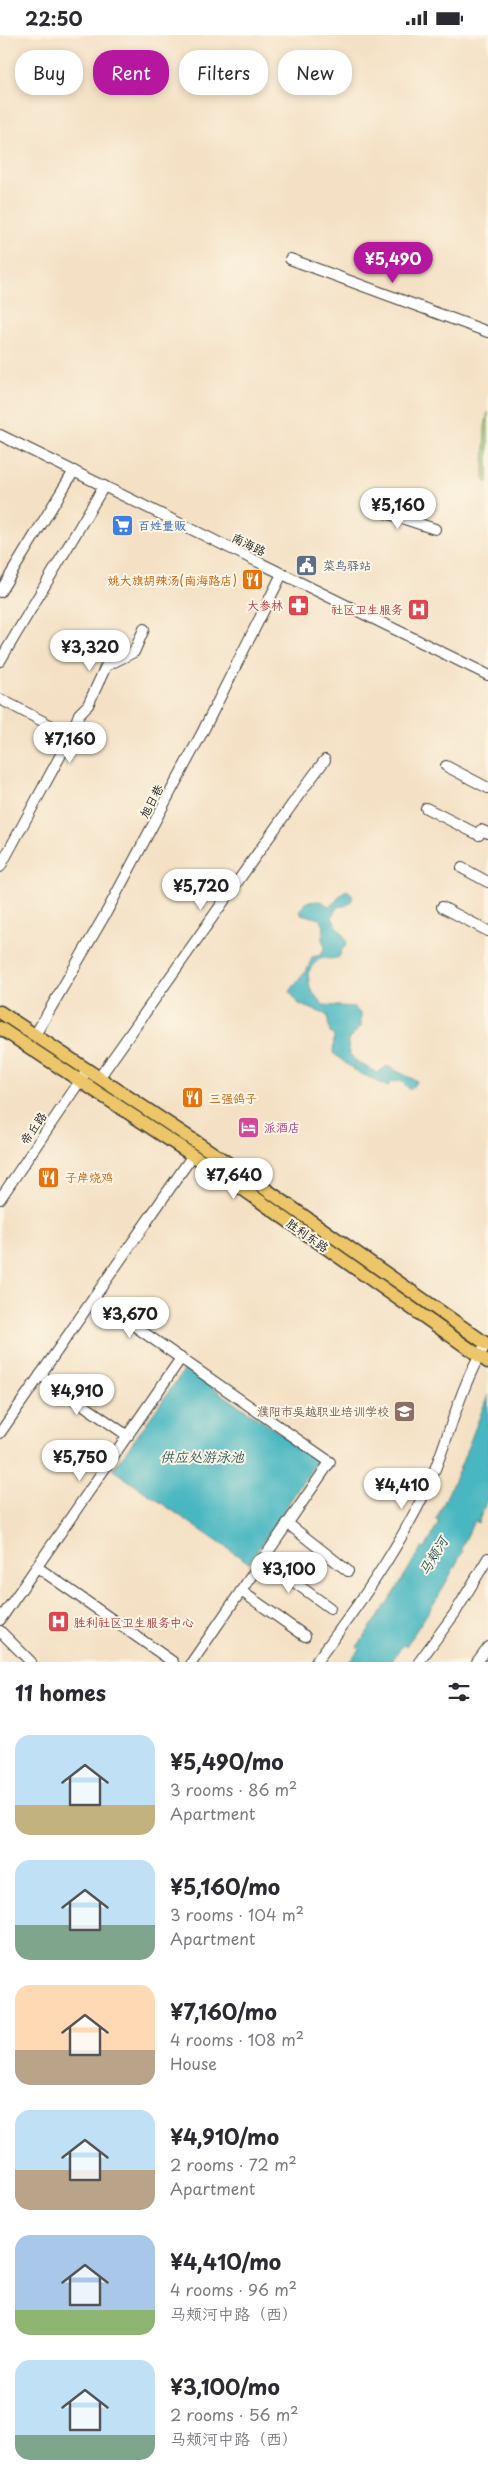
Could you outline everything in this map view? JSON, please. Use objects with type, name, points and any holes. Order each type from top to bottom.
[{"type":"main road","name":"胜利东路","points":[[0,1012],[35,1035],[84,1075],[193,1155],[485,1360]]},
{"type":"main road","name":"胜利东路","points":[[0,1028],[84,1075],[99,1078],[237,1169],[487,1343]]},
{"type":"street","points":[[290,259],[488,332]]},
{"type":"street","name":"南海路","points":[[0,435],[488,675]]},
{"type":"street","points":[[0,592],[74,471]]},
{"type":"street","points":[[0,661],[104,486]]},
{"type":"street","points":[[368,507],[435,529]]},
{"type":"street","name":"旭日巷","points":[[35,1035],[106,913],[203,731],[282,574]]},
{"type":"street","points":[[0,867],[71,736],[79,714],[88,705],[106,666],[134,652],[144,629]]},
{"type":"street","points":[[0,699],[71,736]]},
{"type":"street","points":[[99,1078],[325,760]]},
{"type":"street","points":[[446,766],[488,788]]},
{"type":"street","points":[[426,808],[483,833]]},
{"type":"street","points":[[462,868],[488,882]]},
{"type":"street","points":[[442,907],[488,931]]},
{"type":"street","name":"帝丘路","points":[[0,1199],[84,1075]]},
{"type":"street","points":[[0,1433],[193,1155]]},
{"type":"street","points":[[94,1298],[330,1462],[192,1662]]},
{"type":"street","points":[[316,1662],[370,1589],[410,1524],[445,1445],[469,1375],[485,1360],[487,1343]]},
{"type":"street","points":[[0,1620],[181,1359]]},
{"type":"street","points":[[40,1375],[128,1436]]},
{"type":"street","points":[[287,1523],[348,1571]]},
{"type":"street","points":[[419,1662],[455,1613],[488,1558]]},
{"type":"street","points":[[262,1559],[330,1608]]},
{"type":"street","points":[[37,1567],[173,1662]]},
{"type":"street","points":[[241,1591],[305,1636]]},
{"type":"street","points":[[0,1631],[30,1662]]},
{"type":"street","points":[[477,1662],[488,1647]]},
{"type":"green space","points":[[488,412],[488,483],[484,480],[485,427]]},
{"type":"water","points":[[347,890],[352,894],[352,901],[337,907],[332,917],[345,938],[347,945],[342,949],[339,957],[320,959],[316,962],[308,973],[310,989],[323,1005],[354,1007],[361,1014],[361,1027],[348,1040],[349,1053],[356,1061],[377,1073],[387,1066],[417,1081],[410,1090],[401,1081],[390,1082],[388,1087],[354,1070],[333,1053],[334,1036],[330,1033],[327,1015],[299,1004],[290,992],[306,971],[312,957],[321,955],[325,947],[322,939],[324,926],[320,919],[301,914],[300,910],[306,902],[320,901],[329,906]]},
{"type":"water","name":"供应处游泳池","points":[[185,1369],[318,1459],[249,1563],[113,1470]]},
{"type":"water","name":"马颊河","points":[[488,1395],[488,1497],[478,1523],[474,1521],[461,1549],[463,1551],[438,1597],[406,1646],[403,1645],[391,1662],[349,1662],[359,1649],[357,1647],[396,1590],[421,1548],[425,1549],[439,1522],[436,1520],[461,1465]]},
{"type":"place","name":"百姓量贩","points":[[122,525]]},
{"type":"place","name":"菜鸟驿站","points":[[307,565]]},
{"type":"place","name":"姚大旗胡辣汤(南海路店)","points":[[253,580]]},
{"type":"place","name":"大参林","points":[[299,605]]},
{"type":"place","name":"社区卫生服务","points":[[419,609]]},
{"type":"place","name":"三强鸽子","points":[[193,1098]]},
{"type":"place","name":"派酒店","points":[[248,1127]]},
{"type":"place","name":"子岸烧鸡","points":[[49,1177]]},
{"type":"place","name":"濮阳市吴越职业培训学校","points":[[405,1411]]},
{"type":"place","name":"胜利社区卫生服务中心","points":[[58,1622]]}]
